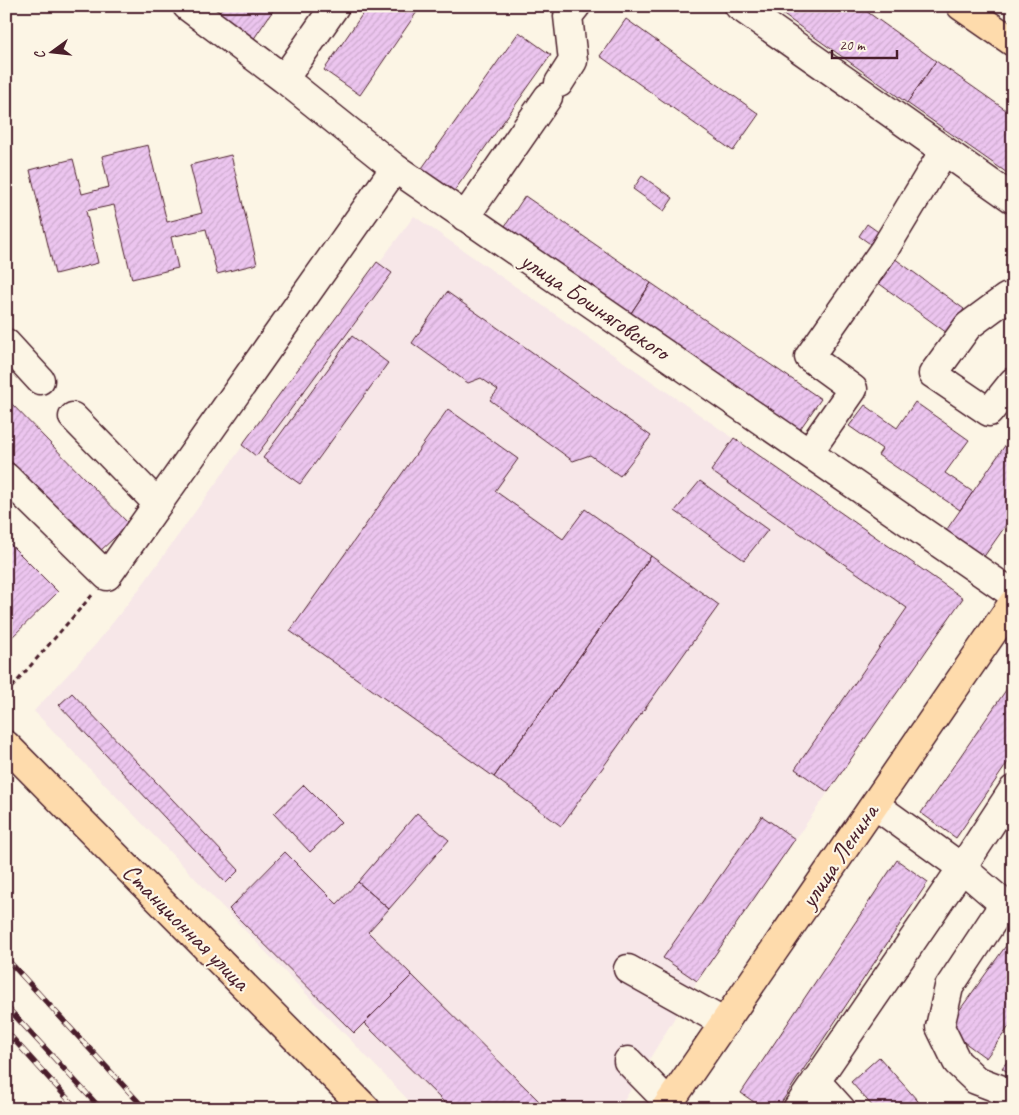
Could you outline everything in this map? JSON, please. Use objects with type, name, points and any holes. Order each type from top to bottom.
[{"type":"main road","points":[[961,6],[1013,42]]},
{"type":"main road","name":"улица Ленина","points":[[668,1107],[1013,604]]},
{"type":"main road","name":"Станционная улица","points":[[6,745],[366,1109]]},
{"type":"lane","name":"улица Бошняговского","points":[[187,6],[284,78],[395,168],[1013,594]]},
{"type":"lane","points":[[284,78],[336,6]]},
{"type":"lane","points":[[465,216],[573,61],[568,16],[576,6]]},
{"type":"lane","points":[[739,6],[1013,199]]},
{"type":"lane","points":[[808,452],[852,389],[808,357],[884,250],[944,151]]},
{"type":"lane","points":[[6,477],[107,576],[395,168]]},
{"type":"lane","points":[[1013,302],[1006,298],[968,326],[933,374],[988,412],[1013,382]]},
{"type":"lane","points":[[6,343],[40,380]]},
{"type":"lane","points":[[73,417],[158,504]]},
{"type":"lane","points":[[797,1109],[962,868],[1013,790]]},
{"type":"lane","points":[[875,805],[962,868],[1004,904],[949,987],[940,1027],[957,1062],[976,1080],[1013,1094]]},
{"type":"lane","points":[[628,969],[725,1023]]},
{"type":"lane","points":[[628,1061],[668,1107]]},
{"type":"lane","points":[[816,1081],[841,1109]]},
{"type":"path","points":[[6,694],[62,631],[107,576]]},
{"type":"shaded area","points":[[414,216],[963,598],[697,981],[619,1109],[417,1109],[34,711],[96,644],[140,588],[247,440]]},
{"type":"building","points":[[223,6],[276,6],[253,40],[217,16]]},
{"type":"building","points":[[368,6],[421,6],[360,95],[324,70]]},
{"type":"building","points":[[771,6],[859,6],[936,61],[907,103]]},
{"type":"building","points":[[626,19],[759,114],[733,151],[600,56]]},
{"type":"building","points":[[519,32],[551,55],[452,194],[420,171]]},
{"type":"building","points":[[936,61],[1013,115],[1013,177],[907,103]]},
{"type":"building","points":[[148,145],[167,222],[202,213],[190,165],[231,155],[257,264],[217,274],[206,229],[171,237],[178,268],[132,279],[114,205],[86,211],[98,263],[55,274],[30,170],[73,159],[82,194],[109,187],[102,156]]},
{"type":"building","points":[[642,176],[673,198],[664,211],[633,189]]},
{"type":"building","points":[[525,196],[651,283],[629,316],[503,229]]},
{"type":"building","points":[[867,224],[884,236],[876,248],[859,236]]},
{"type":"building","points":[[894,258],[964,309],[947,333],[877,282]]},
{"type":"building","points":[[377,262],[392,273],[256,456],[242,445]]},
{"type":"building","points":[[651,283],[821,399],[798,432],[629,316]]},
{"type":"building","points":[[447,292],[651,436],[620,476],[590,455],[573,461],[490,400],[498,390],[481,378],[468,383],[412,343]]},
{"type":"building","points":[[352,336],[388,363],[300,484],[263,458]]},
{"type":"building","points":[[6,398],[129,524],[99,552],[6,456]]},
{"type":"building","points":[[915,402],[969,440],[945,473],[973,492],[960,510],[878,455],[882,449],[849,426],[865,405],[897,428]]},
{"type":"building","points":[[448,409],[518,459],[495,491],[563,539],[585,509],[651,556],[494,777],[290,631]]},
{"type":"building","points":[[1013,434],[1013,515],[983,558],[945,532]]},
{"type":"building","points":[[734,438],[963,598],[828,792],[795,769],[907,608],[711,471]]},
{"type":"building","points":[[700,481],[768,530],[744,560],[675,511]]},
{"type":"building","points":[[6,540],[58,592],[6,643]]},
{"type":"building","points":[[651,556],[719,605],[561,826],[494,777]]},
{"type":"building","points":[[1013,680],[1013,755],[956,838],[921,813]]},
{"type":"building","points":[[72,693],[239,870],[226,883],[59,705]]},
{"type":"building","points":[[304,785],[341,822],[310,852],[274,814]]},
{"type":"building","points":[[417,813],[449,840],[389,909],[358,882]]},
{"type":"building","points":[[762,816],[795,839],[697,981],[663,958]]},
{"type":"building","points":[[285,852],[337,904],[358,882],[389,909],[368,932],[412,975],[354,1033],[229,909]]},
{"type":"building","points":[[897,860],[928,882],[777,1109],[764,1109],[741,1093]]},
{"type":"building","points":[[1013,936],[1013,1021],[986,1058],[946,1029]]},
{"type":"building","points":[[412,975],[539,1101],[531,1109],[451,1109],[364,1023]]},
{"type":"building","points":[[1013,1054],[1013,1076],[1002,1068]]},
{"type":"building","points":[[879,1057],[925,1109],[875,1109],[851,1082]]},
{"type":"railway","points":[[6,958],[145,1109]]},
{"type":"railway","points":[[6,1006],[101,1109]]},
{"type":"railway","points":[[6,1031],[77,1109]]}]
